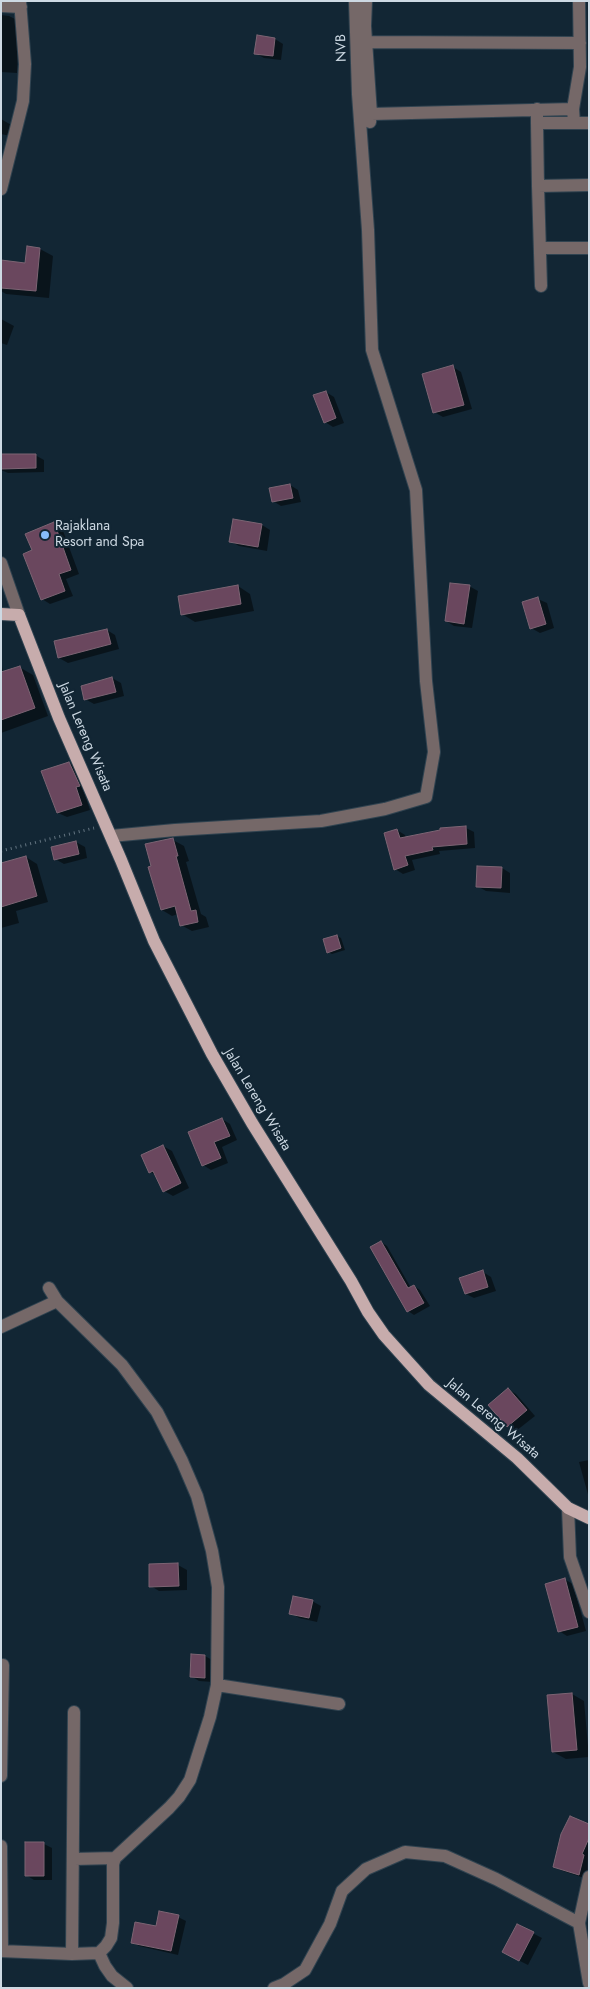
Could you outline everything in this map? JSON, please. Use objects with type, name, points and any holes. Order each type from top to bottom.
[{"type":"main road","points":[[1,614],[19,615]]},
{"type":"main road","name":"Jalan Lereng Wisata","points":[[19,615],[59,718],[109,830],[154,941],[212,1054],[252,1123],[384,1335],[429,1385],[517,1458],[568,1508],[589,1518]]},
{"type":"street","name":"NVB","points":[[355,1],[358,94],[363,154]]},
{"type":"street","points":[[109,830],[175,830],[321,821],[385,809],[426,797],[434,752],[426,681],[416,490],[372,350],[368,230],[363,154],[371,114],[366,42],[366,1]]},
{"type":"street","points":[[574,123],[580,67],[579,1]]},
{"type":"street","points":[[1,6],[20,4],[25,64],[23,101],[1,188]]},
{"type":"street","points":[[366,42],[580,43]]},
{"type":"street","points":[[537,109],[541,286]]},
{"type":"street","points":[[371,114],[574,109]]},
{"type":"street","points":[[537,123],[589,123]]},
{"type":"street","points":[[538,186],[589,186]]},
{"type":"street","points":[[540,248],[589,248]]},
{"type":"street","points":[[1,563],[19,615]]},
{"type":"street","points":[[1,1846],[2,1951],[72,1954],[99,1953],[111,1938],[113,1923],[113,1864],[115,1858],[169,1808],[185,1789],[198,1756],[217,1685],[218,1586],[212,1551],[197,1496],[182,1461],[157,1412],[122,1365],[58,1300],[49,1288]]},
{"type":"street","points":[[1,1327],[58,1300]]},
{"type":"street","points":[[568,1508],[570,1558],[589,1612]]},
{"type":"street","points":[[1,1776],[3,1665]]},
{"type":"street","points":[[217,1685],[339,1704]]},
{"type":"street","points":[[72,1954],[74,1712]]},
{"type":"street","points":[[274,1988],[284,1984],[305,1970],[330,1924],[342,1891],[366,1870],[405,1852],[445,1856],[496,1879],[578,1923]]},
{"type":"street","points":[[74,1859],[115,1858]]},
{"type":"street","points":[[589,1877],[578,1923],[589,1983]]},
{"type":"street","points":[[99,1953],[112,1976],[127,1988]]},
{"type":"path","points":[[1,851],[109,830]]},
{"type":"building","points":[[257,35],[275,38],[273,56],[254,54]]},
{"type":"building","points":[[27,246],[40,248],[36,291],[1,288],[1,260],[25,263]]},
{"type":"building","points":[[453,365],[464,405],[433,413],[422,374]]},
{"type":"building","points":[[326,391],[336,418],[324,423],[313,395]]},
{"type":"building","points":[[1,454],[36,454],[36,468],[1,469]]},
{"type":"building","points":[[290,484],[293,498],[272,502],[269,488]]},
{"type":"building","points":[[233,519],[262,524],[258,547],[229,542]]},
{"type":"building","points":[[54,522],[71,570],[59,574],[65,591],[41,600],[23,554],[32,550],[25,534]]},
{"type":"building","points":[[450,583],[470,585],[464,624],[445,621]]},
{"type":"building","points":[[238,585],[241,604],[181,615],[178,596]]},
{"type":"building","points":[[538,597],[546,624],[530,629],[522,602]]},
{"type":"building","points":[[107,629],[111,644],[58,658],[54,641]]},
{"type":"building","points":[[20,666],[35,708],[1,720],[1,672]]},
{"type":"building","points":[[112,677],[116,692],[84,700],[81,686]]},
{"type":"building","points":[[69,762],[80,786],[76,787],[82,805],[57,813],[41,771]]},
{"type":"building","points":[[466,826],[467,844],[432,847],[433,850],[405,856],[408,865],[394,870],[384,833],[397,829],[400,838],[440,830],[440,828]]},
{"type":"building","points":[[173,838],[191,911],[196,910],[198,922],[180,926],[175,906],[161,910],[148,867],[151,866],[145,844]]},
{"type":"building","points":[[76,841],[79,854],[54,860],[51,847]]},
{"type":"building","points":[[26,856],[37,896],[1,907],[1,863]]},
{"type":"building","points":[[477,866],[502,867],[501,888],[476,887]]},
{"type":"building","points":[[337,935],[341,948],[327,953],[323,939]]},
{"type":"building","points":[[222,1118],[230,1136],[214,1142],[221,1158],[202,1166],[188,1132]]},
{"type":"building","points":[[163,1145],[181,1183],[163,1192],[153,1171],[149,1173],[141,1155]]},
{"type":"building","points":[[381,1241],[408,1288],[414,1285],[424,1303],[407,1312],[370,1247]]},
{"type":"building","points":[[483,1270],[488,1287],[465,1294],[459,1278]]},
{"type":"building","points":[[508,1388],[527,1410],[507,1427],[488,1405]]},
{"type":"building","points":[[178,1563],[179,1586],[149,1587],[149,1564]]},
{"type":"building","points":[[565,1578],[578,1627],[558,1632],[545,1584]]},
{"type":"building","points":[[293,1596],[313,1600],[309,1618],[289,1614]]},
{"type":"building","points":[[191,1654],[205,1655],[205,1678],[190,1677]]},
{"type":"building","points":[[572,1693],[577,1750],[552,1752],[547,1695]]},
{"type":"building","points":[[570,1816],[589,1824],[589,1838],[582,1854],[584,1855],[579,1875],[553,1867],[561,1834]]},
{"type":"building","points":[[25,1842],[44,1842],[44,1876],[25,1876]]},
{"type":"building","points":[[159,1911],[179,1915],[171,1951],[131,1943],[135,1922],[156,1926]]},
{"type":"building","points":[[517,1924],[534,1932],[519,1961],[502,1952]]},
{"type":"place","name":"Rajaklana Resort and Spa","points":[[45,535]]}]
